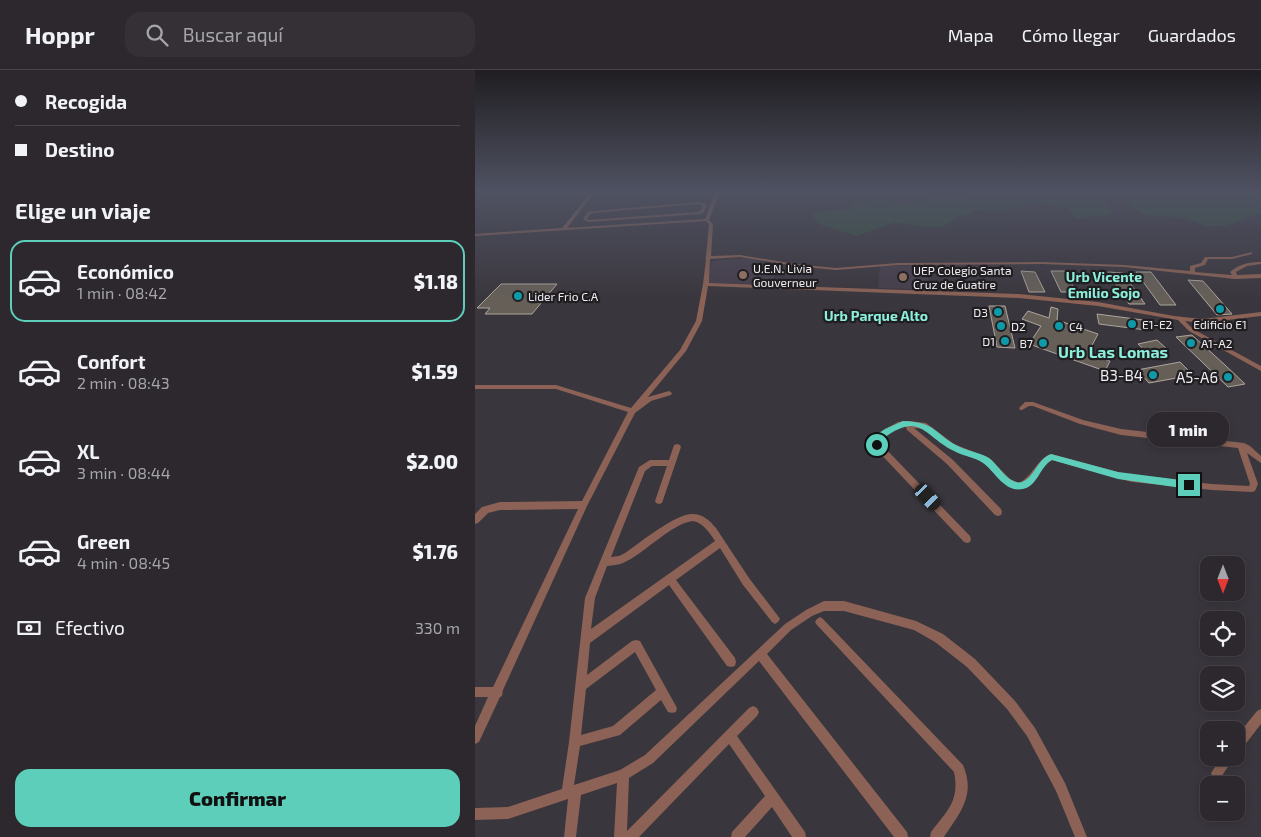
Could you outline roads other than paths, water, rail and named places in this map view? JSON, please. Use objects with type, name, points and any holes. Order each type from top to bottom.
[{"type":"street","points":[[475,235],[586,227]]},
{"type":"street","points":[[475,738],[584,505],[632,411],[687,343],[699,321],[706,284],[711,227]]},
{"type":"street","points":[[1193,273],[1192,267],[1203,264],[1207,258],[1232,258],[1250,253]]},
{"type":"street","points":[[707,258],[740,256],[835,269],[878,265],[1041,262],[1124,266],[1235,276],[1261,276]]},
{"type":"street","points":[[1235,276],[1233,272],[1235,269],[1249,264],[1261,263]]},
{"type":"street","points":[[706,284],[1019,296],[1098,304],[1179,319],[1202,321],[1261,314]]},
{"type":"street","points":[[1179,319],[1191,330],[1261,369]]},
{"type":"street","points":[[475,387],[556,387],[632,411]]},
{"type":"street","points":[[632,411],[649,399],[669,394]]},
{"type":"street","points":[[1022,408],[1032,403],[1082,422],[1121,432],[1241,445],[1261,460]]},
{"type":"street","points":[[909,424],[910,428],[950,462],[998,512]]},
{"type":"street","points":[[967,539],[876,444],[877,439],[884,433],[899,425],[926,426],[951,446],[981,458],[1007,481],[1019,486],[1028,483],[1041,468],[1045,460],[1051,457],[1132,479],[1212,487],[1253,488],[1254,484],[1241,445]]},
{"type":"street","points":[[659,501],[677,448]]},
{"type":"street","points":[[570,837],[575,742],[591,598],[643,468],[650,463],[672,463]]},
{"type":"street","points":[[475,520],[485,510],[500,506],[584,505]]},
{"type":"street","points":[[605,562],[613,562],[628,556],[679,521],[687,518],[697,518],[703,521],[721,542],[741,575],[775,619]]},
{"type":"street","points":[[585,640],[721,542]]},
{"type":"street","points":[[671,579],[731,662]]},
{"type":"street","points":[[475,814],[508,813],[623,775],[649,759],[798,619],[817,609],[830,606],[850,608],[902,622],[939,638],[971,662],[1011,705],[1043,751],[1061,787],[1081,837]]},
{"type":"street","points":[[819,622],[959,769],[963,783],[962,799],[936,837]]},
{"type":"street","points":[[581,687],[636,645],[672,708]]},
{"type":"street","points":[[760,654],[902,837]]},
{"type":"street","points":[[475,692],[498,692]]},
{"type":"street","points":[[575,742],[616,731],[662,692]]},
{"type":"street","points":[[630,837],[753,712]]},
{"type":"street","points":[[1245,735],[1261,715]]},
{"type":"street","points":[[730,736],[800,837]]},
{"type":"street","points":[[1217,773],[1222,766]]},
{"type":"street","points":[[620,837],[623,775]]},
{"type":"street","points":[[737,837],[772,797]]},
{"type":"place","name":"U.E.N. Livia Gouverneur","points":[[743,275]]},
{"type":"place","name":"UEP Colegio Santa Cruz de Guatire","points":[[903,277]]},
{"type":"place","name":"Lider Frio C.A","points":[[518,296]]},
{"type":"place","name":"Edificio E1","points":[[1220,309]]},
{"type":"place","name":"D3","points":[[998,312]]},
{"type":"place","name":"E1-E2","points":[[1132,324]]},
{"type":"place","name":"D2","points":[[1001,326]]},
{"type":"place","name":"C4","points":[[1059,326]]},
{"type":"place","name":"D1","points":[[1005,341]]},
{"type":"place","name":"B7","points":[[1043,343]]},
{"type":"place","name":"A1-A2","points":[[1191,343]]},
{"type":"place","name":"B3-B4","points":[[1153,375]]},
{"type":"place","name":"A5-A6","points":[[1228,377]]},
{"type":"district","name":"Urb Vicente Emilio Sojo","points":[[1104,284]]},
{"type":"district","name":"Urb Parque Alto","points":[[876,315]]},
{"type":"district","name":"Urb Las Lomas","points":[[1113,351]]}]
